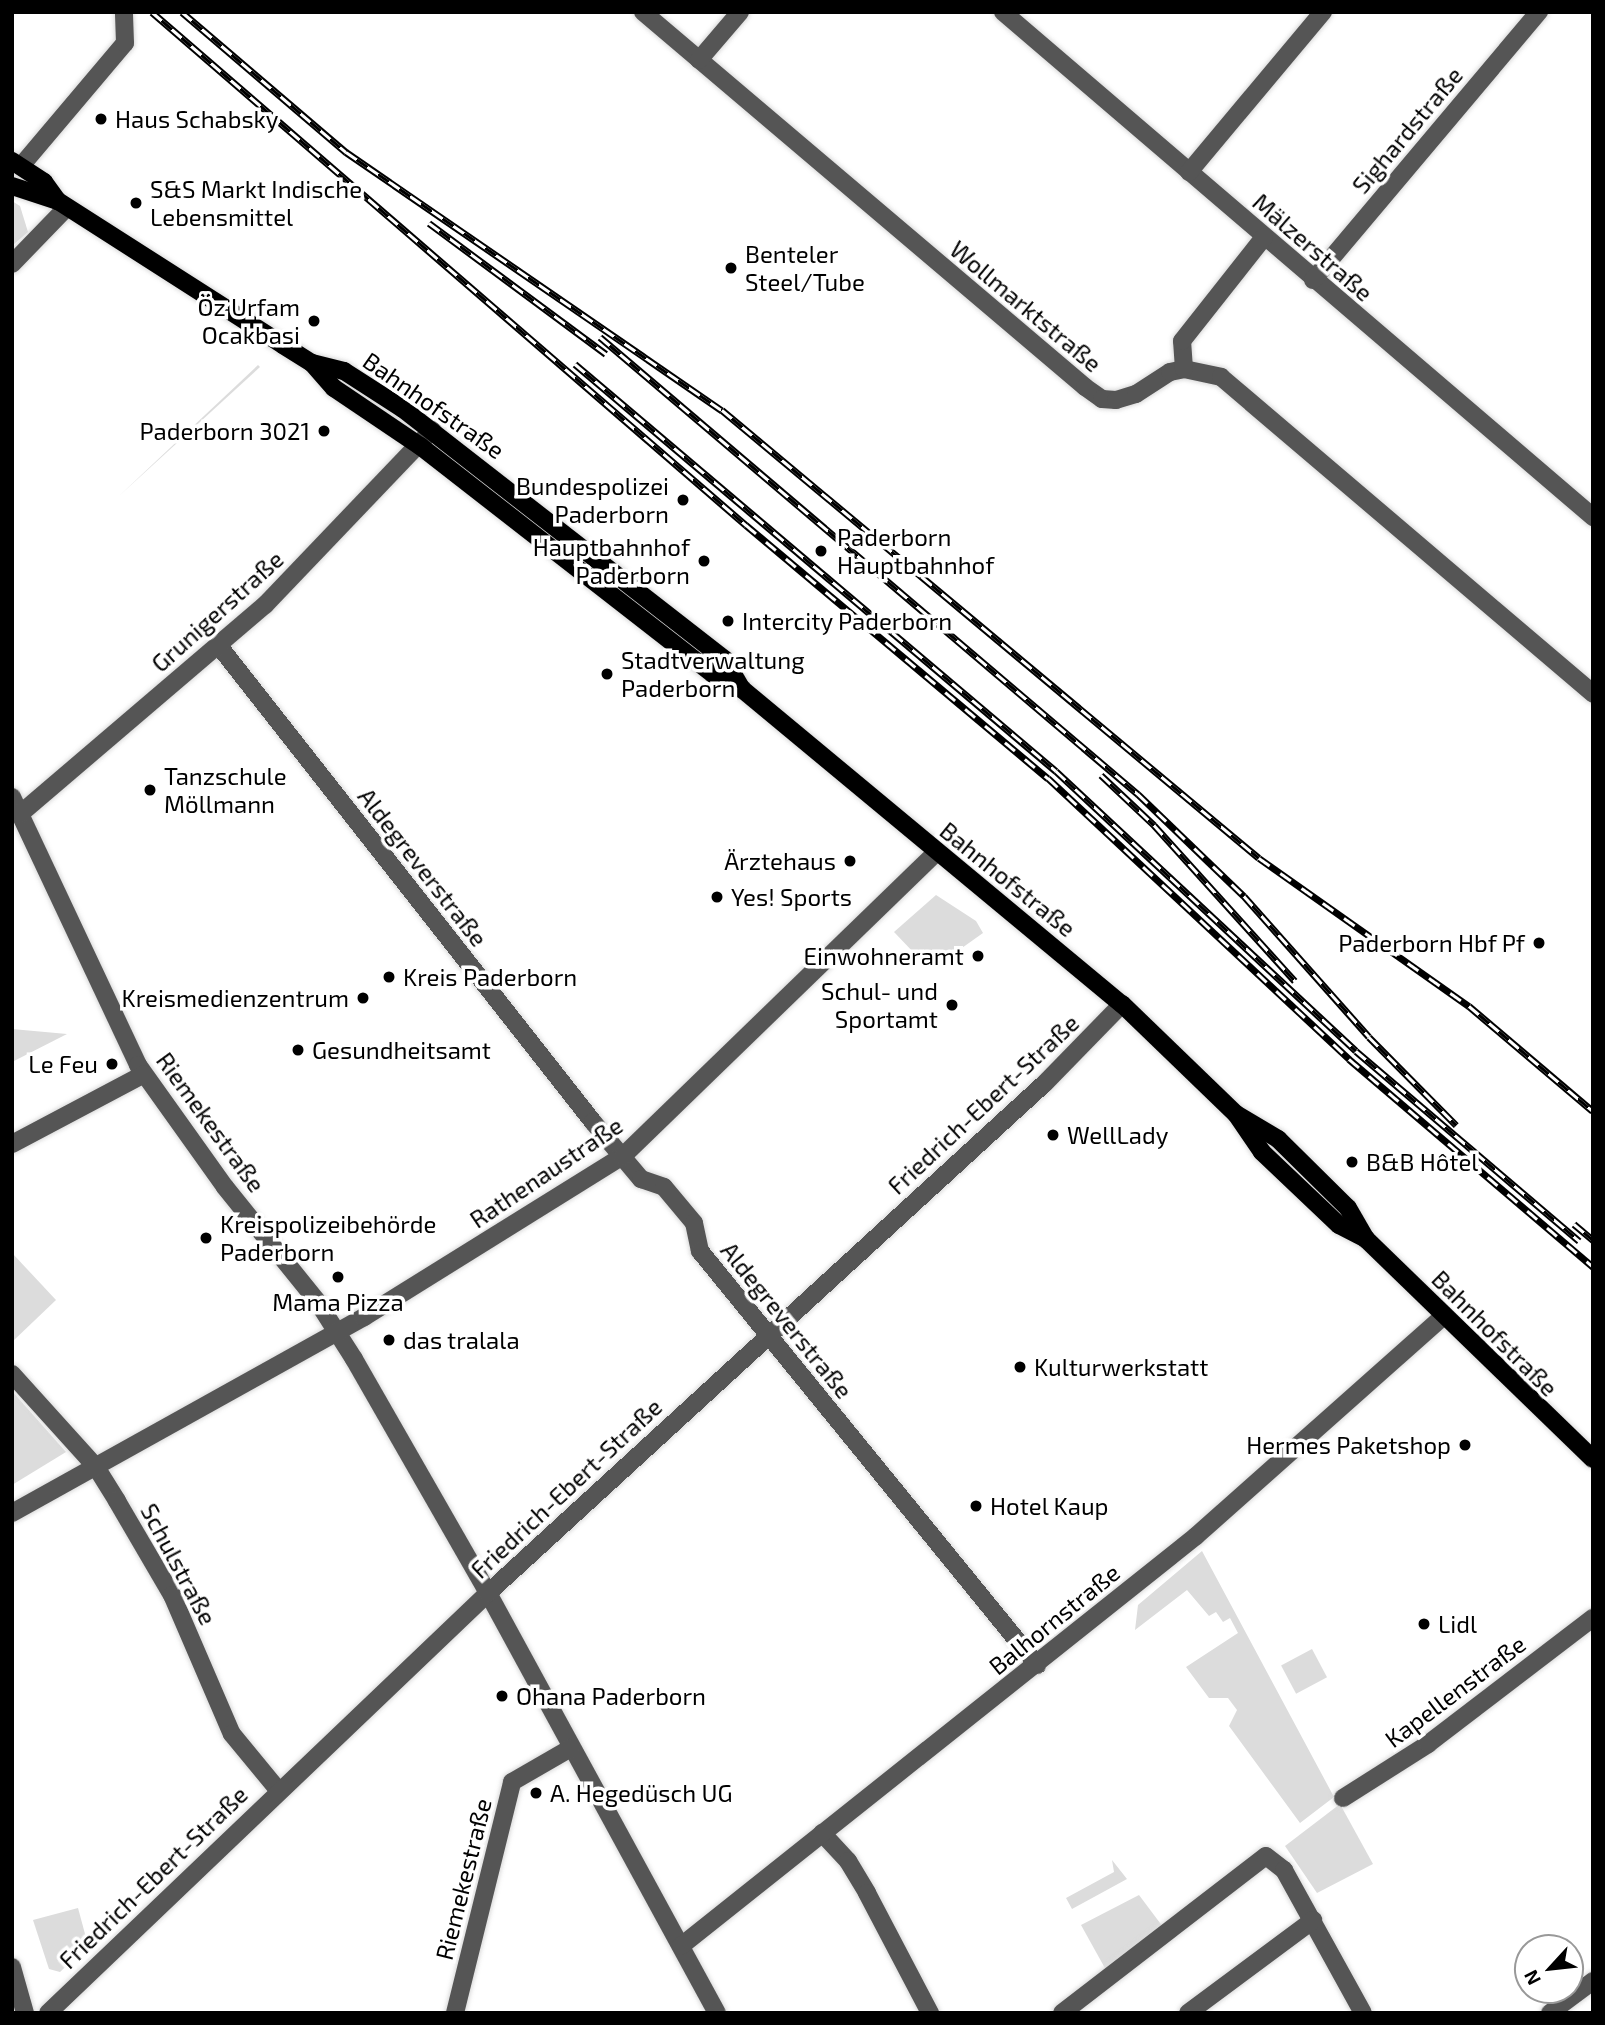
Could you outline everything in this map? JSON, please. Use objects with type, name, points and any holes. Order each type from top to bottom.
[{"type":"main road","name":"Bahnhofstraße","points":[[16,164],[44,182],[62,204]]},
{"type":"main road","name":"Bahnhofstraße","points":[[12,186],[62,204],[312,362],[344,371],[432,430],[725,660],[737,672],[742,689]]},
{"type":"main road","name":"Bahnhofstraße","points":[[312,362],[334,388],[420,446],[713,674],[742,689],[936,853],[1122,1004],[1236,1114],[1262,1152],[1339,1225],[1366,1239],[1593,1459]]},
{"type":"street","name":"Wollmarktstraße","points":[[643,12],[1102,399],[1136,394],[1170,372],[1184,369]]},
{"type":"street","points":[[699,60],[740,12]]},
{"type":"street","name":"Mälzerstraße","points":[[1003,12],[1593,517]]},
{"type":"street","points":[[1189,172],[1323,12]]},
{"type":"street","name":"Sighardstraße","points":[[1313,280],[1539,12]]},
{"type":"street","points":[[16,164],[125,43],[125,13]]},
{"type":"street","points":[[12,264],[62,204]]},
{"type":"street","points":[[1264,237],[1182,341],[1184,369],[1221,377],[1593,694]]},
{"type":"street","name":"Grunigerstraße","points":[[20,814],[219,646],[420,446],[432,430]]},
{"type":"street","name":"Aldegreverstraße","points":[[219,646],[641,1179],[664,1187],[694,1223],[700,1251],[1037,1665]]},
{"type":"street","name":"Riemekestraße","points":[[12,797],[144,1074],[336,1332],[488,1593],[717,2013]]},
{"type":"street","name":"Rathenaustraße","points":[[12,1513],[336,1332],[623,1156],[936,853]]},
{"type":"street","name":"Friedrich-Ebert-Straße","points":[[48,2013],[488,1593],[1040,1088],[1122,1004]]},
{"type":"street","points":[[12,1144],[144,1074]]},
{"type":"street","name":"Balhornstraße","points":[[681,1945],[1037,1665],[1196,1536],[1444,1316]]},
{"type":"street","name":"Schulstraße","points":[[12,1374],[96,1467],[172,1595],[232,1734],[279,1791]]},
{"type":"street","name":"Kapellenstraße","points":[[1342,1798],[1428,1744],[1593,1618]]},
{"type":"street","name":"Riemekestraße","points":[[455,2013],[512,1782],[571,1748]]},
{"type":"street","points":[[822,1833],[848,1861],[930,2013]]},
{"type":"street","points":[[1062,2013],[1266,1856],[1284,1870],[1363,2013]]},
{"type":"street","points":[[1188,2013],[1313,1920]]},
{"type":"street","points":[[12,1967],[25,2013]]},
{"type":"street","points":[[1550,2013],[1593,1981]]},
{"type":"shaded area","points":[[12,201],[20,206],[28,232],[12,246]]},
{"type":"shaded area","points":[[258,365],[260,367],[119,496]]},
{"type":"shaded area","points":[[936,895],[976,921],[983,933],[952,955],[915,954],[894,932]]},
{"type":"shaded area","points":[[12,1029],[67,1034],[12,1062]]},
{"type":"shaded area","points":[[12,1255],[56,1300],[12,1342]]},
{"type":"shaded area","points":[[12,1391],[66,1452],[12,1485]]},
{"type":"shaded area","points":[[1202,1551],[1334,1797],[1300,1823],[1229,1726],[1237,1710],[1228,1698],[1209,1698],[1186,1667],[1238,1633],[1230,1618],[1223,1622],[1216,1612],[1209,1616],[1187,1590],[1135,1630],[1138,1605]]},
{"type":"shaded area","points":[[1312,1649],[1327,1677],[1296,1694],[1281,1665]]},
{"type":"shaded area","points":[[1340,1804],[1373,1864],[1317,1893],[1285,1846]]},
{"type":"shaded area","points":[[1112,1860],[1127,1879],[1072,1909],[1066,1898],[1114,1872]]},
{"type":"shaded area","points":[[1139,1895],[1163,1927],[1106,1970],[1081,1925]]},
{"type":"shaded area","points":[[78,1908],[88,1945],[60,1972],[49,1969],[33,1920]]},
{"type":"railway","points":[[152,12],[746,525],[1048,778],[1349,1059],[1593,1267]]},
{"type":"railway","points":[[182,12],[346,152],[722,410],[1259,858],[1469,1006],[1593,1111]]},
{"type":"railway","points":[[429,223],[606,354]]},
{"type":"railway","points":[[600,337],[1138,794],[1244,896],[1369,1037],[1456,1125]]},
{"type":"railway","points":[[575,364],[1056,771],[1356,1051],[1579,1241]]},
{"type":"railway","points":[[1101,775],[1154,825],[1295,981]]},
{"type":"railway","points":[[1574,1224],[1593,1240]]},
{"type":"place","name":"Haus Schabsky","points":[[101,119]]},
{"type":"place","name":"S&S Markt Indische Lebensmittel","points":[[136,203]]},
{"type":"place","name":"Benteler Steel/Tube","points":[[731,268]]},
{"type":"place","name":"Öz Urfam Ocakbasi","points":[[314,321]]},
{"type":"place","name":"Paderborn 3021","points":[[324,431]]},
{"type":"place","name":"Bundespolizei Paderborn","points":[[683,500]]},
{"type":"place","name":"Paderborn Hauptbahnhof","points":[[821,551]]},
{"type":"place","name":"Hauptbahnhof Paderborn","points":[[704,561]]},
{"type":"place","name":"Intercity Paderborn","points":[[728,621]]},
{"type":"place","name":"Stadtverwaltung Paderborn","points":[[607,674]]},
{"type":"place","name":"Tanzschule Möllmann","points":[[150,790]]},
{"type":"place","name":"Ärztehaus","points":[[850,861]]},
{"type":"place","name":"Yes! Sports","points":[[717,897]]},
{"type":"place","name":"Paderborn Hbf Pf","points":[[1539,943]]},
{"type":"place","name":"Einwohneramt","points":[[978,956]]},
{"type":"place","name":"Kreis Paderborn","points":[[389,977]]},
{"type":"place","name":"Kreismedienzentrum","points":[[363,998]]},
{"type":"place","name":"Schul- und Sportamt","points":[[952,1005]]},
{"type":"place","name":"Gesundheitsamt","points":[[298,1050]]},
{"type":"place","name":"Le Feu","points":[[112,1064]]},
{"type":"place","name":"WellLady","points":[[1053,1135]]},
{"type":"place","name":"B&B Hôtel","points":[[1352,1162]]},
{"type":"place","name":"Kreispolizeibehörde Paderborn","points":[[206,1238]]},
{"type":"place","name":"Mama Pizza","points":[[338,1277]]},
{"type":"place","name":"das tralala","points":[[389,1340]]},
{"type":"place","name":"Kulturwerkstatt","points":[[1020,1367]]},
{"type":"place","name":"Hermes Paketshop","points":[[1465,1445]]},
{"type":"place","name":"Hotel Kaup","points":[[976,1506]]},
{"type":"place","name":"Lidl","points":[[1424,1624]]},
{"type":"place","name":"Ohana Paderborn","points":[[502,1696]]},
{"type":"place","name":"A. Hegedüsch UG","points":[[536,1793]]}]
